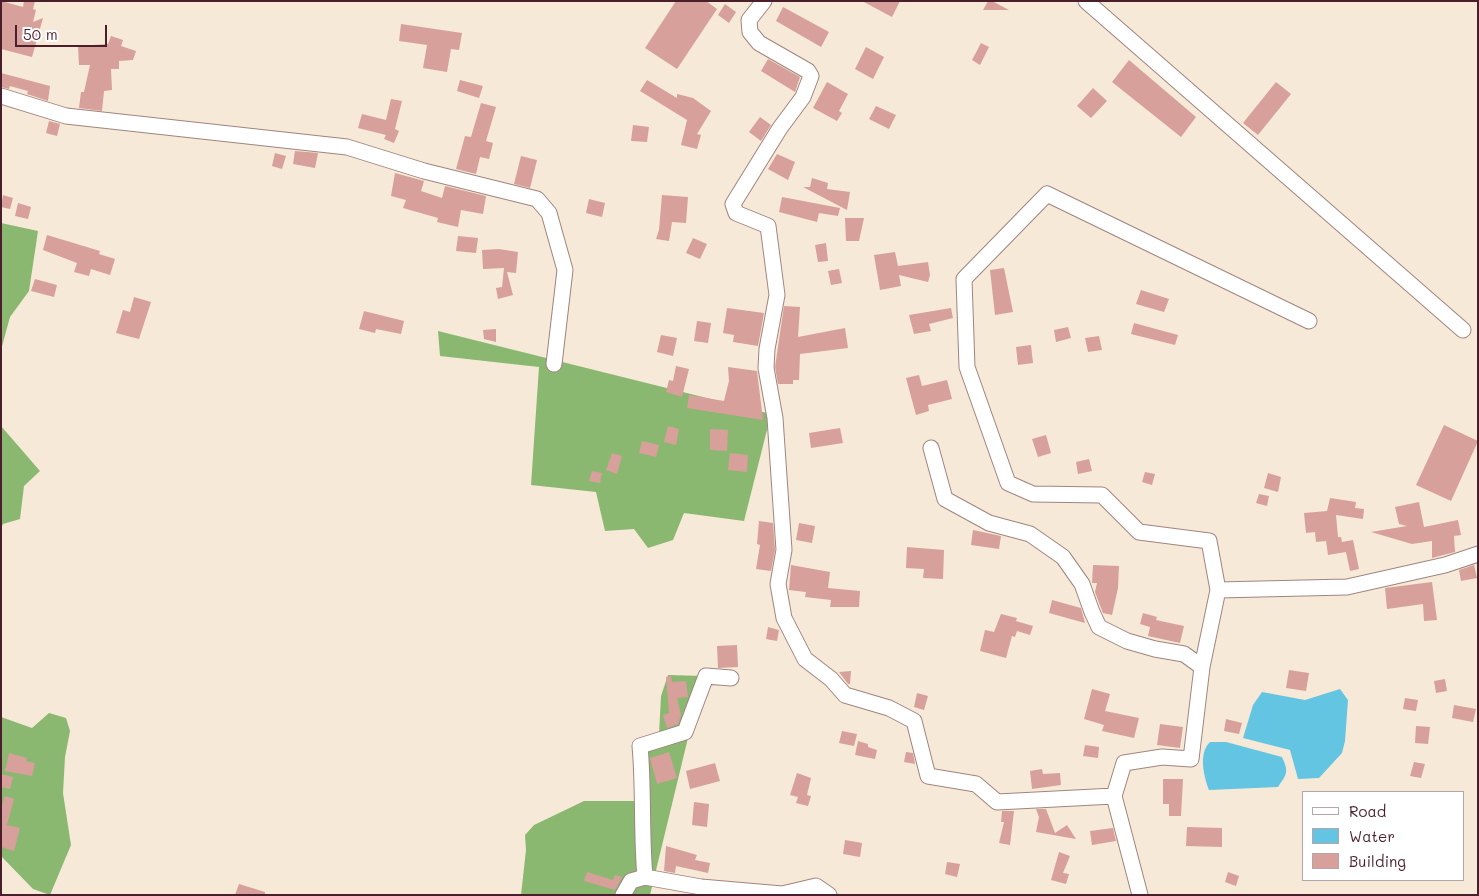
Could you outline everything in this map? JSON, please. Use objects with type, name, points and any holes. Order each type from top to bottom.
[{"type":"street","points":[[764,1],[749,20],[750,32],[758,43],[808,71],[812,76],[802,97],[780,128],[733,204],[736,213],[768,226],[777,295],[767,349],[766,368],[769,397],[775,418],[784,550],[778,584],[784,618],[805,659],[831,679],[845,695],[889,708],[914,721],[928,776],[976,784],[998,802],[1114,796]]},
{"type":"street","points":[[1086,1],[1463,330]]},
{"type":"street","points":[[1,96],[66,116],[347,147],[424,171],[537,199],[550,214],[565,270],[554,364]]},
{"type":"street","points":[[1140,895],[1114,796],[1124,763],[1162,757],[1191,759],[1202,667],[1218,590],[1209,541],[1139,532],[1102,495],[1034,494],[1008,483],[968,368],[964,279],[1047,194],[1309,321]]},
{"type":"street","points":[[931,448],[945,500],[989,524],[1030,534],[1064,557],[1082,584],[1099,627],[1127,641],[1155,649],[1184,654],[1202,667]]},
{"type":"street","points":[[1218,590],[1347,586],[1436,567],[1478,554]]},
{"type":"street","points":[[645,877],[641,836],[642,774],[640,746],[685,732],[706,676],[731,678]]},
{"type":"street","points":[[623,895],[631,881],[645,877],[701,887],[782,894],[816,886],[829,895]]},
{"type":"green space","points":[[1,223],[38,231],[29,291],[10,317],[1,350]]},
{"type":"green space","points":[[438,331],[771,414],[744,521],[684,513],[673,540],[648,548],[634,529],[605,531],[596,492],[531,485],[539,367],[440,356]]},
{"type":"green space","points":[[1,426],[40,471],[24,486],[20,519],[3,524],[1,528]]},
{"type":"green space","points":[[668,675],[703,676],[650,895],[521,895],[526,850],[525,835],[534,825],[584,801],[635,801],[633,742],[659,734],[661,696]]},
{"type":"green space","points":[[49,713],[66,718],[70,731],[65,757],[63,793],[71,845],[50,895],[33,889],[1,856],[1,717],[32,728]]},
{"type":"water","points":[[1340,689],[1348,700],[1345,741],[1342,753],[1319,778],[1298,779],[1290,750],[1243,738],[1253,705],[1262,692],[1305,700]]},
{"type":"water","points":[[1210,742],[1226,742],[1282,757],[1286,766],[1285,776],[1278,787],[1209,790],[1205,779],[1203,759],[1206,747]]},
{"type":"building","points":[[1,1],[23,7],[24,1],[35,1],[33,9],[36,10],[33,22],[43,18],[32,57],[1,49]]},
{"type":"building","points":[[676,1],[706,1],[717,9],[677,69],[645,48]]},
{"type":"building","points":[[862,1],[900,1],[892,17]]},
{"type":"building","points":[[988,1],[992,1],[1009,10],[983,10]]},
{"type":"building","points":[[725,4],[736,12],[729,23],[718,15]]},
{"type":"building","points":[[783,7],[829,32],[821,47],[776,21]]},
{"type":"building","points":[[401,24],[462,33],[459,50],[451,49],[447,72],[423,68],[427,45],[399,41]]},
{"type":"building","points":[[111,36],[123,40],[121,46],[136,51],[133,60],[119,61],[119,69],[111,69],[112,90],[104,91],[102,111],[79,108],[81,92],[84,92],[90,65],[79,65],[78,46],[108,44]]},
{"type":"building","points":[[981,43],[989,47],[980,65],[972,60]]},
{"type":"building","points":[[866,47],[884,57],[873,79],[855,69]]},
{"type":"building","points":[[768,59],[800,77],[795,92],[761,71]]},
{"type":"building","points":[[1129,60],[1196,117],[1181,137],[1112,82]]},
{"type":"building","points":[[1,73],[50,86],[48,101],[27,94],[28,91],[10,86],[9,89],[1,87]]},
{"type":"building","points":[[460,80],[483,86],[479,98],[457,91]]},
{"type":"building","points":[[647,80],[677,98],[677,94],[693,98],[711,111],[697,134],[701,135],[697,149],[681,145],[687,120],[640,91]]},
{"type":"building","points":[[827,82],[848,94],[839,111],[842,113],[837,121],[813,108]]},
{"type":"building","points":[[1276,82],[1291,94],[1258,135],[1243,123]]},
{"type":"building","points":[[1093,88],[1107,101],[1091,118],[1077,106]]},
{"type":"building","points":[[391,99],[402,101],[395,129],[399,131],[394,143],[384,139],[386,135],[358,128],[362,114],[386,120]]},
{"type":"building","points":[[481,103],[496,107],[486,141],[493,143],[489,159],[480,157],[476,174],[456,169],[465,136],[471,137]]},
{"type":"building","points":[[876,106],[896,115],[889,129],[869,119]]},
{"type":"building","points":[[760,117],[771,125],[761,141],[749,132]]},
{"type":"building","points":[[49,121],[60,124],[57,136],[46,133]]},
{"type":"building","points":[[633,125],[649,127],[647,142],[631,141]]},
{"type":"building","points":[[295,151],[318,153],[315,168],[293,164]]},
{"type":"building","points":[[275,153],[286,156],[282,169],[272,166]]},
{"type":"building","points":[[777,154],[795,162],[788,180],[768,169]]},
{"type":"building","points":[[521,156],[537,160],[530,188],[514,184]]},
{"type":"building","points":[[395,173],[424,181],[421,191],[442,198],[445,186],[486,196],[483,214],[461,210],[458,227],[437,222],[438,218],[403,208],[406,200],[391,196]]},
{"type":"building","points":[[812,178],[828,183],[827,189],[850,192],[847,210],[803,187],[810,187]]},
{"type":"building","points":[[3,195],[13,198],[10,209],[1,207]]},
{"type":"building","points":[[662,195],[688,197],[686,223],[672,222],[669,241],[656,239],[659,230]]},
{"type":"building","points":[[782,197],[840,208],[838,216],[819,213],[817,222],[779,212]]},
{"type":"building","points":[[589,199],[605,203],[602,217],[586,213]]},
{"type":"building","points":[[18,203],[31,207],[28,219],[15,216]]},
{"type":"building","points":[[845,218],[864,218],[859,241],[846,241]]},
{"type":"building","points":[[47,235],[100,251],[99,254],[115,259],[110,275],[91,269],[89,276],[74,272],[77,263],[43,250]]},
{"type":"building","points":[[458,236],[478,238],[476,253],[456,251]]},
{"type":"building","points":[[693,238],[707,244],[700,259],[686,253]]},
{"type":"building","points":[[826,243],[828,261],[818,262],[815,245]]},
{"type":"building","points":[[499,249],[518,252],[516,273],[507,272],[513,295],[498,299],[496,288],[502,287],[504,268],[483,269],[482,250]]},
{"type":"building","points":[[895,252],[898,266],[928,262],[930,275],[928,282],[899,275],[901,286],[880,290],[874,255]]},
{"type":"building","points":[[1004,268],[1013,312],[995,315],[990,270]]},
{"type":"building","points":[[839,269],[842,283],[831,285],[828,271]]},
{"type":"building","points":[[35,279],[57,285],[54,297],[31,291]]},
{"type":"building","points":[[1141,290],[1169,299],[1164,312],[1136,304]]},
{"type":"building","points":[[134,297],[151,302],[139,339],[116,333],[123,310],[130,312]]},
{"type":"building","points":[[784,306],[800,307],[798,337],[845,328],[848,348],[800,354],[799,380],[793,380],[793,384],[778,384],[775,367]]},
{"type":"building","points":[[727,308],[764,313],[758,346],[733,342],[734,335],[723,333]]},
{"type":"building","points":[[951,308],[953,318],[929,324],[931,331],[914,334],[909,315]]},
{"type":"building","points":[[364,311],[404,321],[401,334],[376,329],[375,333],[359,329]]},
{"type":"building","points":[[697,321],[711,323],[708,343],[694,341]]},
{"type":"building","points":[[1134,323],[1178,335],[1175,345],[1131,334]]},
{"type":"building","points":[[1068,327],[1071,338],[1056,342],[1054,330]]},
{"type":"building","points":[[496,329],[496,342],[484,339],[483,330]]},
{"type":"building","points":[[661,335],[677,338],[673,356],[657,352]]},
{"type":"building","points":[[1099,336],[1102,350],[1088,352],[1085,338]]},
{"type":"building","points":[[1031,345],[1033,363],[1018,365],[1016,347]]},
{"type":"building","points":[[676,366],[689,369],[682,397],[666,392],[669,380],[673,381]]},
{"type":"building","points":[[728,367],[757,371],[763,420],[687,408],[689,395],[724,401],[729,381]]},
{"type":"building","points":[[919,375],[922,386],[947,380],[952,399],[928,405],[929,411],[916,415],[906,378]]},
{"type":"building","points":[[1444,425],[1478,441],[1451,501],[1416,485]]},
{"type":"building","points":[[668,426],[679,429],[676,445],[664,442]]},
{"type":"building","points":[[840,428],[843,443],[811,448],[809,433]]},
{"type":"building","points":[[710,429],[728,430],[727,451],[710,450]]},
{"type":"building","points":[[1046,435],[1051,453],[1038,457],[1032,439]]},
{"type":"building","points":[[642,441],[659,445],[656,457],[639,453]]},
{"type":"building","points":[[612,453],[622,456],[617,474],[606,470]]},
{"type":"building","points":[[730,453],[748,455],[747,472],[728,470]]},
{"type":"building","points":[[1089,459],[1092,471],[1078,474],[1076,462]]},
{"type":"building","points":[[592,471],[602,473],[600,483],[589,481]]},
{"type":"building","points":[[1145,472],[1155,474],[1152,485],[1142,482]]},
{"type":"building","points":[[1268,473],[1281,477],[1278,492],[1264,488]]},
{"type":"building","points":[[1259,494],[1269,496],[1267,506],[1256,503]]},
{"type":"building","points":[[1330,498],[1356,502],[1355,508],[1364,509],[1363,519],[1336,515],[1338,537],[1341,537],[1342,542],[1353,540],[1359,569],[1350,571],[1346,552],[1328,555],[1326,541],[1316,542],[1315,532],[1306,533],[1304,513],[1327,511]]},
{"type":"building","points":[[1419,502],[1424,527],[1458,520],[1461,535],[1454,536],[1455,552],[1432,558],[1432,541],[1412,544],[1371,532],[1407,526],[1399,524],[1395,507]]},
{"type":"building","points":[[759,521],[773,523],[775,550],[771,571],[756,569],[760,545],[757,544]]},
{"type":"building","points":[[799,523],[815,526],[812,543],[796,540]]},
{"type":"building","points":[[973,530],[1001,536],[999,549],[971,545]]},
{"type":"building","points":[[907,547],[944,550],[943,579],[923,578],[924,569],[906,568]]},
{"type":"building","points":[[791,565],[830,572],[828,588],[860,591],[859,607],[830,607],[831,600],[805,597],[806,592],[789,590]]},
{"type":"building","points":[[1093,565],[1119,566],[1118,588],[1112,615],[1103,613],[1101,608],[1095,592],[1097,583],[1092,583]]},
{"type":"building","points":[[1474,565],[1477,578],[1461,581],[1459,570]]},
{"type":"building","points":[[1432,582],[1437,620],[1424,621],[1423,604],[1387,609],[1385,588]]},
{"type":"building","points":[[1052,600],[1081,608],[1085,623],[1049,613]]},
{"type":"building","points":[[1143,613],[1157,617],[1156,620],[1184,626],[1180,643],[1148,636],[1150,627],[1140,624]]},
{"type":"building","points":[[1001,614],[1017,618],[1016,621],[1033,626],[1030,635],[1017,631],[1015,637],[1012,636],[1006,658],[980,651],[985,630],[994,632]]},
{"type":"building","points":[[768,627],[779,630],[777,641],[766,639]]},
{"type":"building","points":[[737,645],[738,667],[718,668],[717,646]]},
{"type":"building","points":[[1289,670],[1309,673],[1306,691],[1286,688]]},
{"type":"building","points":[[851,671],[850,684],[848,684],[839,672]]},
{"type":"building","points":[[671,676],[672,682],[686,681],[688,697],[677,698],[681,715],[678,724],[667,728],[663,715],[669,713],[666,677]]},
{"type":"building","points":[[1445,679],[1447,691],[1436,693],[1434,681]]},
{"type":"building","points":[[1092,689],[1110,694],[1105,711],[1139,718],[1134,738],[1102,731],[1104,725],[1084,719]]},
{"type":"building","points":[[917,693],[928,696],[924,710],[914,707]]},
{"type":"building","points":[[1405,698],[1418,700],[1416,711],[1403,709]]},
{"type":"building","points":[[1454,705],[1476,709],[1473,722],[1452,718]]},
{"type":"building","points":[[1226,719],[1242,723],[1239,734],[1224,731]]},
{"type":"building","points":[[1160,724],[1183,727],[1180,748],[1157,745]]},
{"type":"building","points":[[1416,726],[1430,727],[1428,744],[1415,743]]},
{"type":"building","points":[[842,731],[857,734],[854,746],[839,743]]},
{"type":"building","points":[[858,741],[868,744],[868,747],[877,750],[875,759],[855,755]]},
{"type":"building","points":[[1085,745],[1099,747],[1098,758],[1083,756]]},
{"type":"building","points":[[669,752],[677,778],[657,784],[650,758]]},
{"type":"building","points":[[906,752],[913,753],[915,764],[904,762]]},
{"type":"building","points":[[9,753],[27,758],[26,761],[35,763],[32,776],[5,771]]},
{"type":"building","points":[[1414,762],[1425,764],[1421,778],[1410,776]]},
{"type":"building","points":[[715,763],[720,781],[690,789],[686,771]]},
{"type":"building","points":[[1042,769],[1043,774],[1060,773],[1061,785],[1032,789],[1030,771]]},
{"type":"building","points":[[797,773],[811,778],[807,795],[811,796],[808,806],[796,803],[798,797],[790,795]]},
{"type":"building","points":[[1,774],[13,777],[10,789],[1,787]]},
{"type":"building","points":[[1163,779],[1183,779],[1181,816],[1169,816],[1169,804],[1163,804]]},
{"type":"building","points":[[5,796],[14,799],[7,825],[20,828],[14,851],[1,847],[1,809]]},
{"type":"building","points":[[694,802],[709,804],[707,827],[692,825]]},
{"type":"building","points":[[1036,809],[1046,809],[1055,833],[1067,825],[1076,839],[1036,832],[1039,817]]},
{"type":"building","points":[[1002,811],[1014,811],[1010,845],[999,843],[1004,822],[1001,822]]},
{"type":"building","points":[[1187,827],[1222,828],[1222,847],[1186,846]]},
{"type":"building","points":[[1113,828],[1116,841],[1092,845],[1090,831]]},
{"type":"building","points":[[845,840],[862,843],[860,857],[843,854]]},
{"type":"building","points":[[666,846],[697,855],[695,860],[710,863],[708,873],[676,866],[675,873],[664,871]]},
{"type":"building","points":[[1059,852],[1070,856],[1063,873],[1069,874],[1066,884],[1051,880]]},
{"type":"building","points":[[947,862],[960,864],[957,877],[945,874]]},
{"type":"building","points":[[587,872],[613,880],[615,875],[622,877],[615,890],[584,881]]},
{"type":"building","points":[[1228,872],[1239,876],[1236,886],[1225,882]]},
{"type":"building","points":[[239,884],[265,892],[265,895],[235,895]]}]
